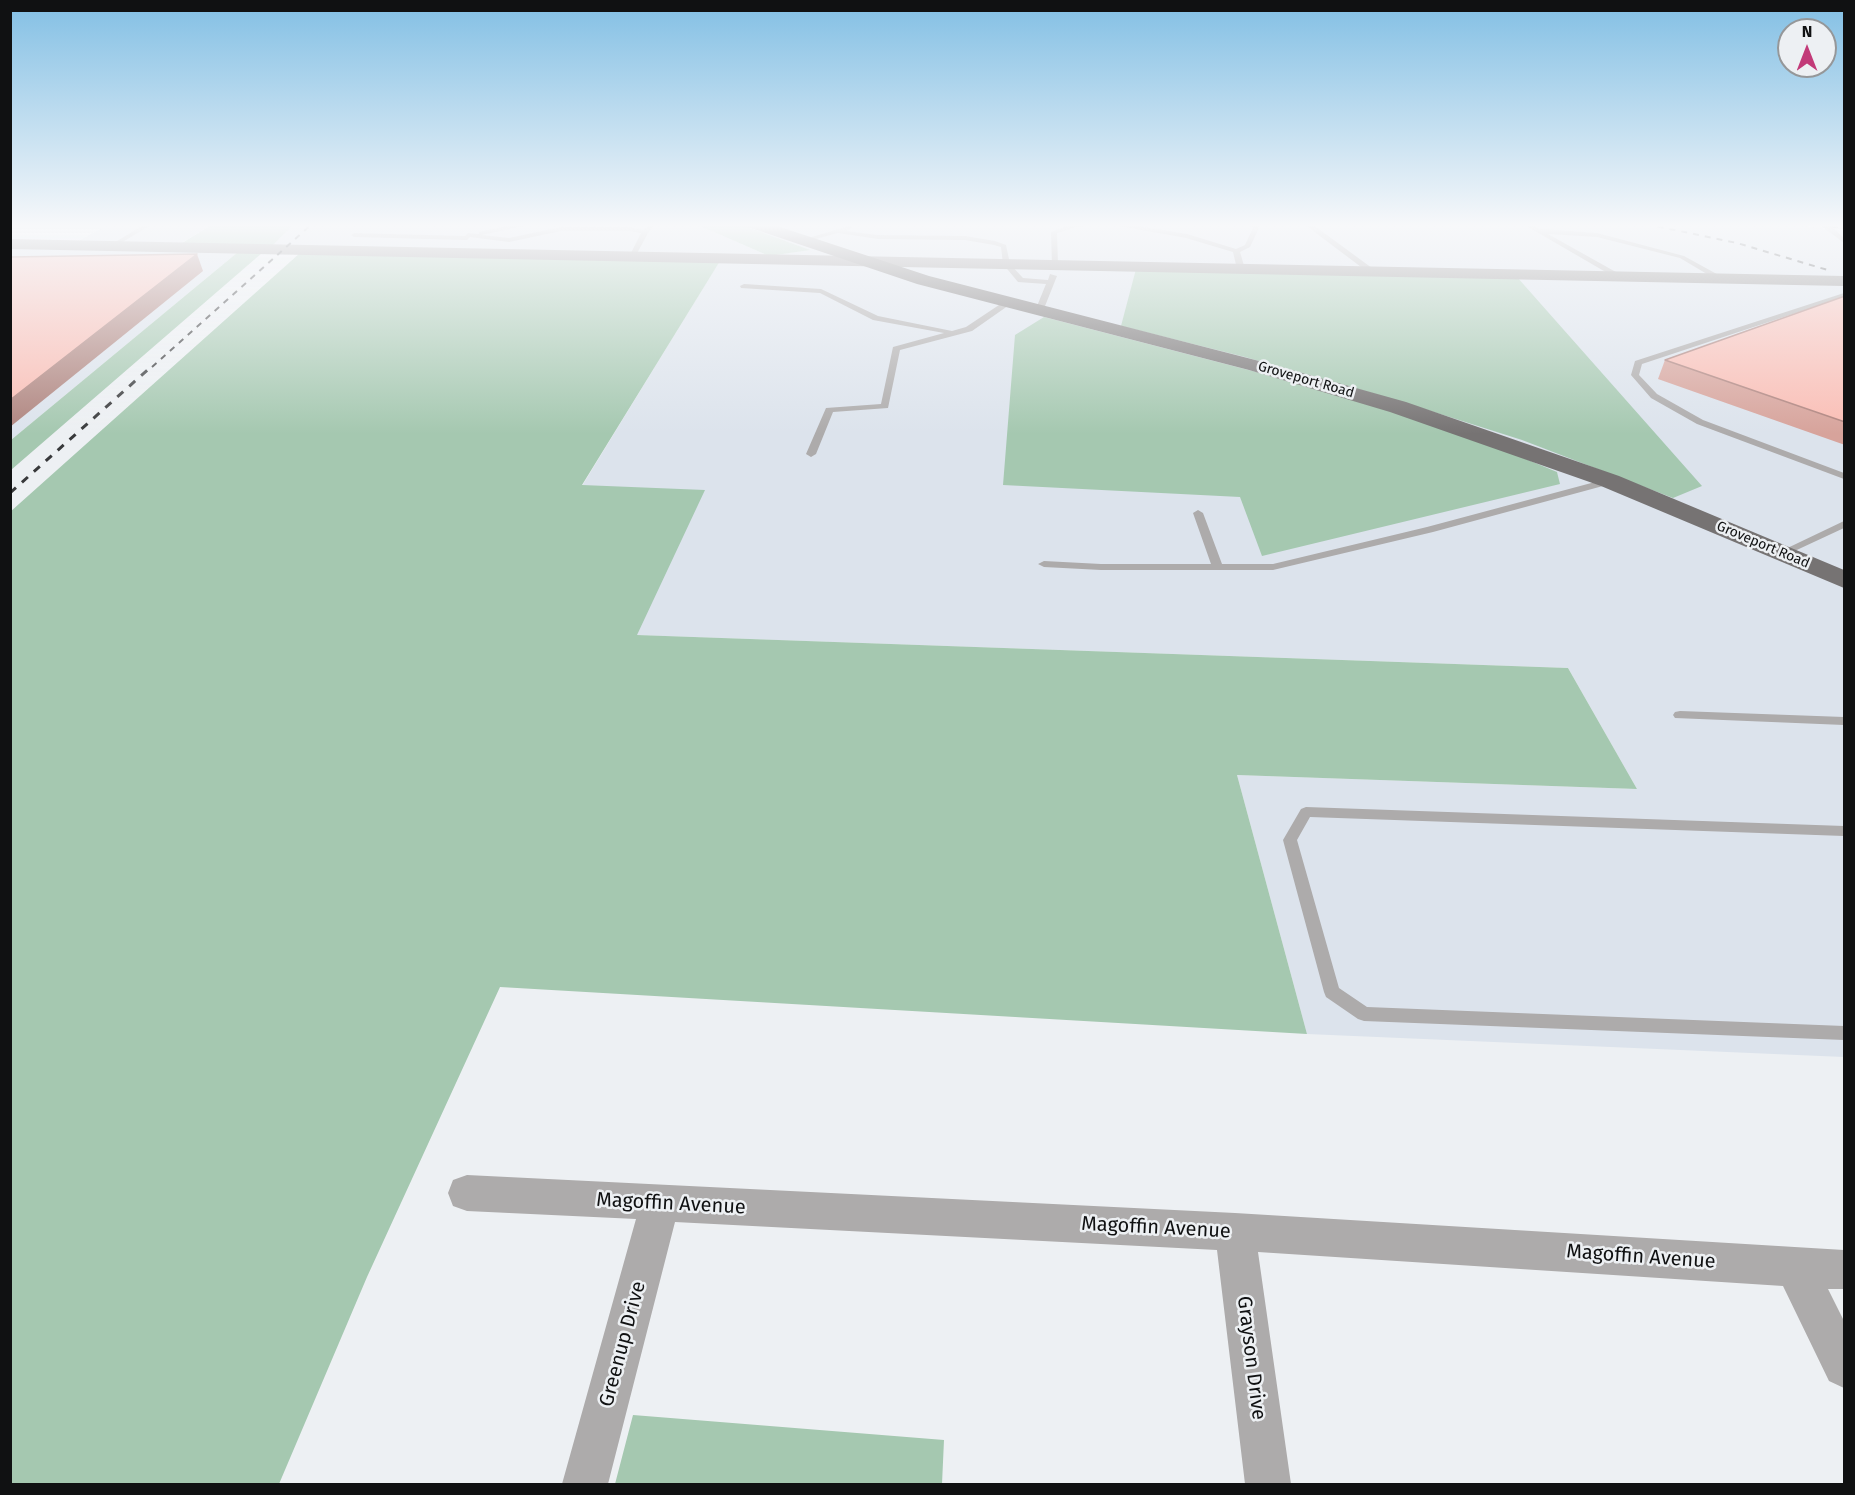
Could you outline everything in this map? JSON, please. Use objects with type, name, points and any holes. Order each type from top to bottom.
[{"type":"main road","name":"Groveport Road","points":[[976,294],[1329,386],[1459,427],[1610,481],[1845,580]]},
{"type":"street","name":"Magoffin Avenue","points":[[467,1193],[1235,1232],[1845,1270]]},
{"type":"street","name":"Greenup Drive","points":[[585,1485],[660,1203]]},
{"type":"street","name":"Grayson Drive","points":[[1235,1232],[1268,1485]]},
{"type":"street","points":[[1795,1267],[1845,1366]]},
{"type":"lane","points":[[827,294],[876,318],[954,333]]},
{"type":"lane","points":[[1039,311],[1046,294]]},
{"type":"lane","points":[[1845,295],[1822,300],[1638,363],[1635,375],[1653,396],[1700,422],[1845,476]]},
{"type":"lane","points":[[811,454],[829,410],[885,406],[896,349],[969,329],[1008,303]]},
{"type":"lane","points":[[1044,564],[1273,567],[1429,530],[1610,481]]},
{"type":"lane","points":[[1198,513],[1218,567]]},
{"type":"lane","points":[[1782,552],[1845,524]]},
{"type":"lane","points":[[1680,715],[1845,721]]},
{"type":"lane","points":[[1845,831],[1306,812],[1290,840],[1332,992],[1364,1014],[1845,1034]]},
{"type":"shaded area","points":[[11,294],[188,294],[11,440]]},
{"type":"shaded area","points":[[700,294],[1844,294],[1844,1057],[1307,1034],[1237,775],[1637,789],[1568,668],[636,635],[582,486]]},
{"type":"green space","points":[[188,294],[215,294],[11,470],[11,440]]},
{"type":"green space","points":[[254,294],[700,294],[582,485],[705,490],[637,635],[1568,668],[1637,789],[1237,775],[1307,1034],[500,987],[367,1277],[279,1484],[11,1484],[10,512]]},
{"type":"green space","points":[[1129,294],[1532,294],[1702,486],[1673,498],[1522,440],[1396,400],[1245,357],[1121,326]]},
{"type":"green space","points":[[1044,317],[1264,374],[1404,415],[1509,452],[1557,472],[1560,484],[1262,556],[1240,497],[1003,485],[1015,335]]},
{"type":"green space","points":[[633,1415],[944,1440],[942,1484],[615,1484]]},
{"type":"building","points":[[10,294],[146,294],[10,400]]},
{"type":"building","points":[[1845,296],[1845,422],[1665,360]]},
{"type":"railway","points":[[152,367],[234,294]]},
{"type":"railway","points":[[10,493],[153,365]]}]
